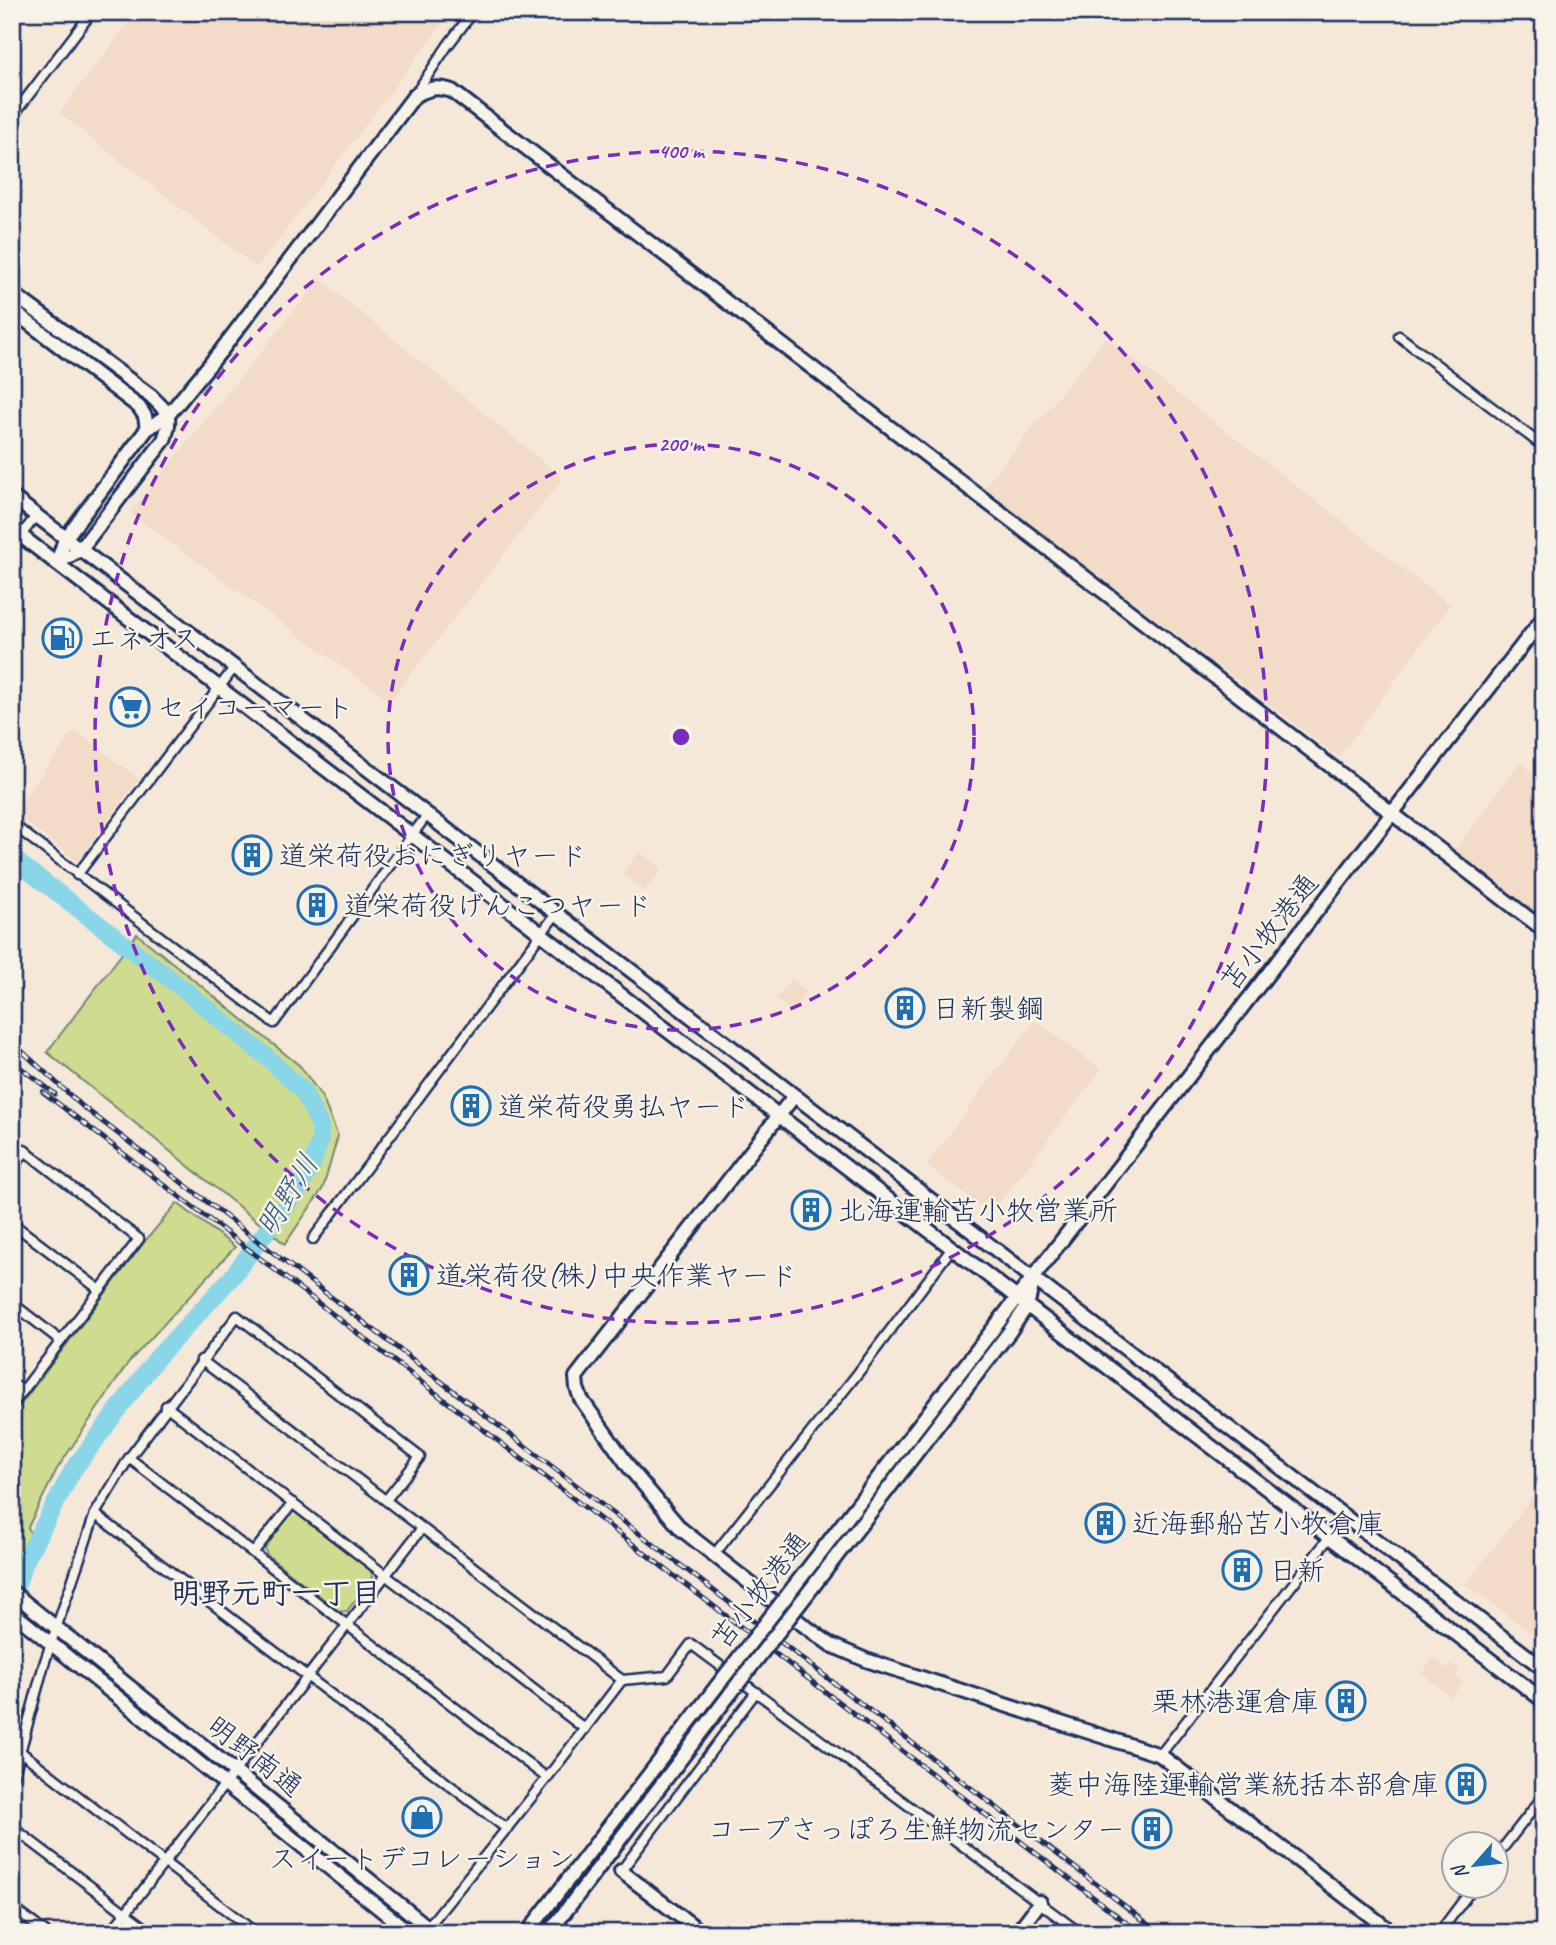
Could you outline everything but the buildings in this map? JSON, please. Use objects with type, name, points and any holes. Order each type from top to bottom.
[{"type":"street","points":[[12,117],[92,12]]},
{"type":"street","points":[[57,563],[65,539],[147,429],[169,414],[220,352],[415,95],[473,12]]},
{"type":"street","points":[[415,95],[433,87],[452,91],[1544,929]]},
{"type":"street","points":[[12,293],[151,396],[169,414],[170,425],[164,440],[80,550],[57,563]]},
{"type":"street","points":[[12,310],[139,407],[145,416],[147,429]]},
{"type":"street","points":[[1399,336],[1544,447]]},
{"type":"street","points":[[12,498],[1544,1669]]},
{"type":"street","points":[[12,547],[16,532],[36,516]]},
{"type":"street","points":[[16,532],[1544,1701]]},
{"type":"street","name":"苫小牧港通","points":[[527,1933],[1015,1297],[1034,1278],[1544,617]]},
{"type":"street","points":[[77,875],[234,668]]},
{"type":"street","points":[[12,824],[274,1023],[427,816]]},
{"type":"street","points":[[313,1239],[556,914]]},
{"type":"street","points":[[794,1096],[576,1377],[582,1399],[632,1471],[681,1529],[831,1645],[866,1660],[1160,1755],[1393,1933]]},
{"type":"street","points":[[12,1141],[139,1239],[12,1405]]},
{"type":"street","points":[[12,1168],[26,1151]]},
{"type":"street","points":[[12,1223],[100,1290]]},
{"type":"street","points":[[713,1556],[858,1373],[952,1248]]},
{"type":"street","name":"苫小牧港通","points":[[549,1933],[1027,1306],[1034,1278]]},
{"type":"street","points":[[12,1303],[61,1341]]},
{"type":"street","points":[[12,1782],[50,1644],[95,1514],[128,1458],[237,1316],[420,1457],[386,1500]]},
{"type":"street","points":[[201,1360],[622,1680],[667,1676],[691,1644],[1080,1933]]},
{"type":"street","points":[[12,1383],[23,1391]]},
{"type":"street","points":[[166,1406],[585,1728]]},
{"type":"street","points":[[128,1458],[547,1779]]},
{"type":"street","points":[[253,1553],[293,1503]]},
{"type":"street","points":[[95,1514],[507,1829]]},
{"type":"street","points":[[1160,1755],[1345,1517]]},
{"type":"street","points":[[110,1933],[422,1528]]},
{"type":"street","name":"明野南通","points":[[12,1591],[432,1930]]},
{"type":"street","name":"明野南通","points":[[12,1612],[410,1933]]},
{"type":"street","points":[[432,1930],[622,1680]]},
{"type":"street","points":[[702,1933],[621,1871],[756,1692]]},
{"type":"street","points":[[21,1752],[256,1933]]},
{"type":"street","points":[[1510,1839],[1544,1795]]},
{"type":"street","points":[[12,1827],[152,1933]]},
{"type":"street","points":[[350,1884],[360,1872]]},
{"type":"street","points":[[1439,1933],[1464,1899]]},
{"type":"street","points":[[1017,1933],[1040,1902]]},
{"type":"street","points":[[12,1908],[46,1933]]},
{"type":"shaded area","points":[[137,12],[451,12],[257,268],[59,113]]},
{"type":"shaded area","points":[[320,279],[563,478],[390,701],[130,513]]},
{"type":"shaded area","points":[[1106,338],[1450,605],[1339,757],[983,489]]},
{"type":"shaded area","points":[[75,730],[139,779],[77,861],[13,812]]},
{"type":"shaded area","points":[[1520,762],[1544,781],[1544,920],[1454,851]]},
{"type":"shaded area","points":[[639,851],[662,869],[645,891],[622,874]]},
{"type":"shaded area","points":[[792,979],[807,991],[791,1011],[776,999]]},
{"type":"shaded area","points":[[1035,1020],[1101,1070],[991,1214],[926,1165]]},
{"type":"shaded area","points":[[1544,1482],[1544,1643],[1466,1584]]},
{"type":"shaded area","points":[[1434,1658],[1447,1669],[1452,1664],[1460,1670],[1455,1676],[1463,1682],[1451,1697],[1422,1673]]},
{"type":"green space","points":[[137,934],[300,1066],[322,1097],[338,1136],[323,1188],[285,1244],[47,1052]]},
{"type":"green space","points":[[177,1203],[235,1247],[128,1363],[57,1469],[28,1527],[31,1535],[16,1559],[12,1556],[12,1416]]},
{"type":"green space","points":[[291,1512],[297,1512],[370,1570],[373,1577],[347,1611],[340,1612],[267,1555],[265,1548]]},
{"type":"waterway","name":"明野川","points":[[12,858],[182,988],[269,1059],[303,1091],[320,1126],[320,1140],[312,1165],[301,1185],[232,1277],[156,1359],[73,1470],[26,1559],[12,1597]]},
{"type":"railway","points":[[12,1042],[82,1106],[1160,1933]]},
{"type":"railway","points":[[12,1061],[55,1094]]},
{"type":"railway","points":[[43,1092],[1140,1933]]},
{"type":"place","name":"エネオス","points":[[62,638]]},
{"type":"place","name":"セイコーマート","points":[[130,707]]},
{"type":"place","name":"道栄荷役おにぎりヤード","points":[[252,855]]},
{"type":"place","name":"道栄荷役げんこつヤード","points":[[317,905]]},
{"type":"place","name":"日新製鋼","points":[[905,1008]]},
{"type":"place","name":"道栄荷役勇払ヤード","points":[[471,1106]]},
{"type":"place","name":"北海運輸苫小牧営業所","points":[[811,1210]]},
{"type":"place","name":"道栄荷役(株) 中央作業ヤード","points":[[409,1275]]},
{"type":"place","name":"近海郵船苫小牧倉庫","points":[[1105,1523]]},
{"type":"place","name":"日新","points":[[1242,1570]]},
{"type":"place","name":"栗林港運倉庫","points":[[1346,1701]]},
{"type":"place","name":"菱中海陸運輸営業統括本部倉庫","points":[[1466,1784]]},
{"type":"place","name":"スイートデコレーション","points":[[422,1817]]},
{"type":"place","name":"コープさっぽろ生鮮物流センター","points":[[1152,1829]]},
{"type":"district","name":"明野元町一丁目","points":[[276,1593]]}]
